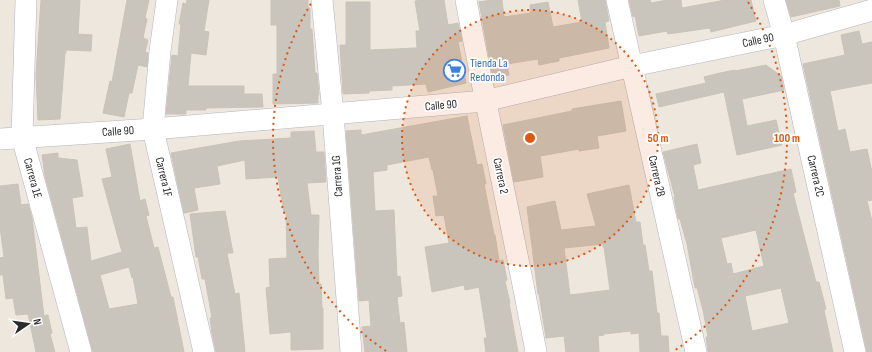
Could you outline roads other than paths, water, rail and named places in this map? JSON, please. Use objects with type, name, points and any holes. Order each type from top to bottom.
[{"type":"street","name":"Carrera 1E","points":[[26,0],[22,137],[80,352]]},
{"type":"street","name":"Carrera 1F","points":[[167,0],[160,51],[153,129],[204,352]]},
{"type":"street","name":"Carrera 1G","points":[[322,0],[333,114],[351,352]]},
{"type":"street","name":"Carrera 2","points":[[466,0],[485,101],[518,255],[536,352]]},
{"type":"street","name":"Carrera 2B","points":[[617,0],[696,352]]},
{"type":"street","name":"Carrera 2C","points":[[774,0],[784,35],[855,352]]},
{"type":"street","name":"Calle 90","points":[[0,139],[153,129],[485,101],[632,66],[784,35],[872,10]]},
{"type":"place","name":"Tienda La Redonda","points":[[454,70]]}]
